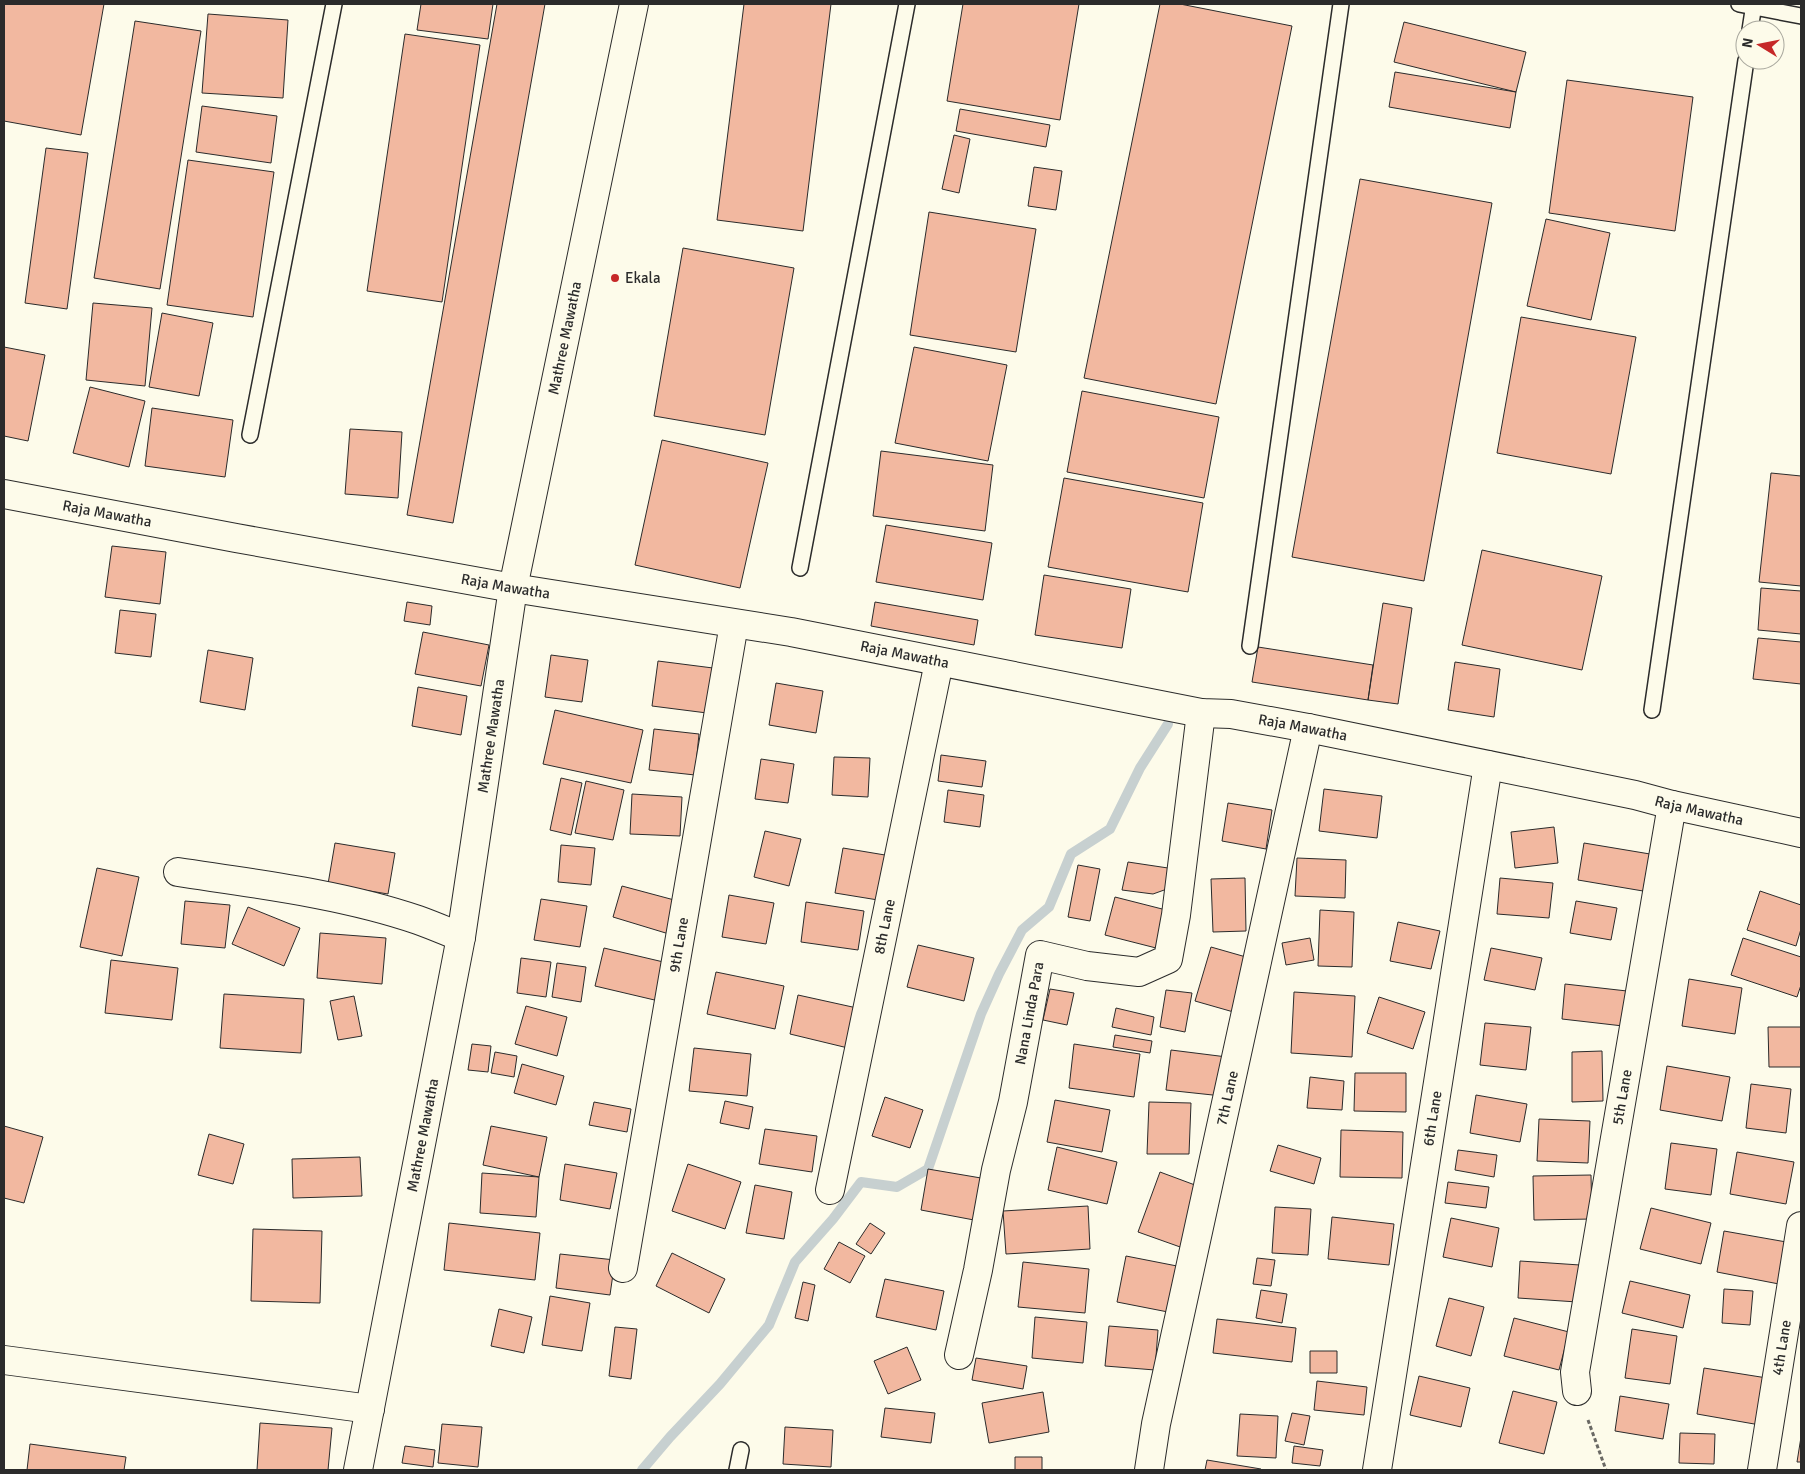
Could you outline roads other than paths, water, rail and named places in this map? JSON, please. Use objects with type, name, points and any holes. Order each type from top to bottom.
[{"type":"street","name":"Mathree Mawatha","points":[[358,1470],[461,937],[513,588],[634,4]]},
{"type":"street","name":"Raja Mawatha","points":[[4,494],[513,588],[791,632],[1201,713],[1231,714],[1308,728],[1635,795],[1801,833]]},
{"type":"street","name":"9th Lane","points":[[623,1268],[734,624]]},
{"type":"street","name":"8th Lane","points":[[830,1190],[939,662]]},
{"type":"street","name":"Nana Linda Para","points":[[959,1355],[978,1270],[996,1170],[1013,1102],[1040,955],[1087,966],[1139,972],[1168,959],[1177,906],[1201,713]]},
{"type":"street","name":"7th Lane","points":[[1149,1470],[1156,1424],[1308,728]]},
{"type":"street","name":"6th Lane","points":[[1377,1470],[1488,765]]},
{"type":"street","name":"5th Lane","points":[[1577,1391],[1575,1372],[1672,805]]},
{"type":"street","points":[[178,872],[310,894],[367,906],[418,920],[461,937]]},
{"type":"street","name":"4th Lane","points":[[1762,1470],[1801,1226]]},
{"type":"street","points":[[6,1364],[370,1409]]},
{"type":"lane","points":[[250,435],[334,4]]},
{"type":"lane","points":[[800,568],[907,4]]},
{"type":"lane","points":[[1250,646],[1341,4]]},
{"type":"lane","points":[[1750,20],[1749,5],[1801,16]]},
{"type":"lane","points":[[1652,710],[1745,70]]},
{"type":"lane","points":[[736,1470],[741,1450]]},
{"type":"waterway","points":[[642,1470],[720,1384],[769,1325],[795,1262],[833,1219],[861,1182],[897,1187],[928,1169],[981,1014],[1022,930],[1049,907],[1071,854],[1110,829],[1140,768],[1168,724]]},
{"type":"place","name":"Ekala","points":[[615,278]]}]
